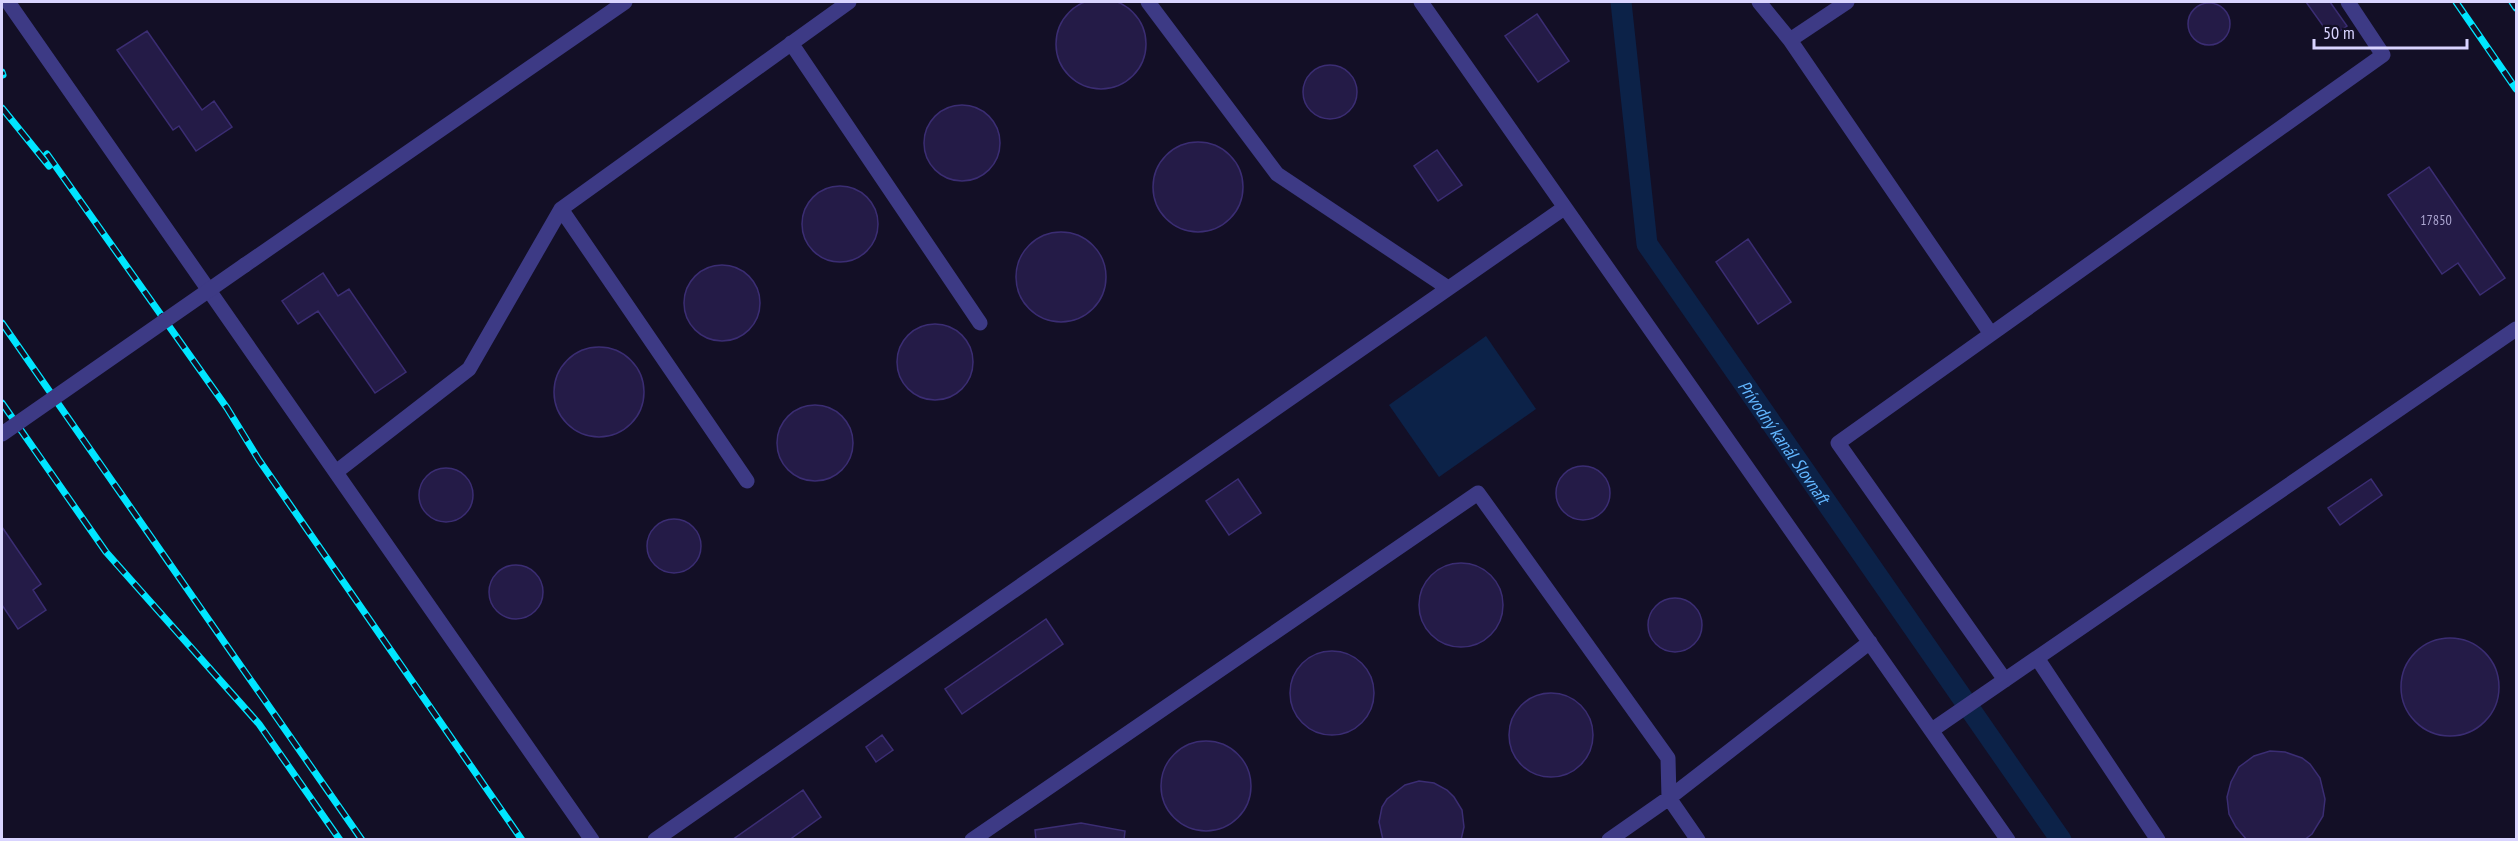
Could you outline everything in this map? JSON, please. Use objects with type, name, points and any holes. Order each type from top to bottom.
[{"type":"lane","points":[[8,2],[592,840]]},
{"type":"lane","points":[[2,434],[626,2]]},
{"type":"lane","points":[[336,472],[469,369],[561,208],[849,2]]},
{"type":"lane","points":[[1148,2],[1276,174],[1448,288]]},
{"type":"lane","points":[[1421,2],[2008,840]]},
{"type":"lane","points":[[1759,2],[1790,40],[1991,334]]},
{"type":"lane","points":[[1790,40],[1847,2]]},
{"type":"lane","points":[[2005,680],[1838,443],[2383,55],[2348,2]]},
{"type":"lane","points":[[791,43],[981,323]]},
{"type":"lane","points":[[561,208],[747,481]]},
{"type":"lane","points":[[655,840],[1564,208]]},
{"type":"lane","points":[[1932,730],[2517,329]]},
{"type":"lane","points":[[972,840],[1478,493],[1668,758],[1669,798],[1698,840]]},
{"type":"lane","points":[[1609,840],[1669,798],[1870,642]]},
{"type":"lane","points":[[2037,658],[2158,840]]},
{"type":"water","points":[[1486,336],[1536,409],[1439,477],[1389,405]]},
{"type":"building","points":[[1101,-1],[1118,2],[1133,12],[1143,27],[1146,44],[1143,61],[1133,76],[1118,86],[1101,89],[1084,86],[1069,76],[1059,61],[1056,44],[1059,27],[1069,12],[1084,2]]},
{"type":"building","points":[[2306,2],[2330,2],[2347,26],[2331,37]]},
{"type":"building","points":[[2209,3],[2217,4],[2224,9],[2229,16],[2229,32],[2224,39],[2217,44],[2209,45],[2201,44],[2194,39],[2189,32],[2188,24],[2189,16],[2194,9],[2201,4]]},
{"type":"building","points":[[1537,14],[1569,61],[1538,82],[1505,36]]},
{"type":"building","points":[[147,31],[202,110],[214,101],[232,127],[196,151],[179,126],[173,130],[117,50]]},
{"type":"building","points":[[1330,65],[1340,67],[1349,73],[1355,82],[1357,92],[1355,102],[1349,111],[1340,117],[1330,119],[1320,117],[1311,111],[1305,102],[1303,92],[1305,82],[1311,73],[1320,67]]},
{"type":"building","points":[[962,105],[976,108],[989,116],[997,129],[1000,143],[997,157],[989,170],[976,178],[962,181],[948,178],[935,170],[927,157],[924,143],[927,129],[935,116],[948,108]]},
{"type":"building","points":[[1189,142],[1207,142],[1223,149],[1236,162],[1243,178],[1243,196],[1236,212],[1223,225],[1207,232],[1189,232],[1173,225],[1160,212],[1153,196],[1153,178],[1160,162],[1173,149]]},
{"type":"building","points":[[1437,150],[1462,185],[1438,201],[1414,166]]},
{"type":"building","points":[[2429,167],[2505,278],[2480,295],[2458,263],[2442,274],[2388,195]]},
{"type":"building","points":[[840,186],[854,189],[867,197],[875,210],[878,224],[875,238],[867,251],[854,259],[840,262],[826,259],[813,251],[805,238],[802,224],[805,210],[813,197],[826,189]]},
{"type":"building","points":[[1052,232],[1070,232],[1086,239],[1099,252],[1106,268],[1106,286],[1099,302],[1086,315],[1070,322],[1052,322],[1036,315],[1023,302],[1016,286],[1016,268],[1023,252],[1036,239]]},
{"type":"building","points":[[1748,239],[1791,302],[1758,324],[1716,262]]},
{"type":"building","points":[[722,265],[736,268],[749,276],[757,289],[760,303],[757,317],[749,330],[736,338],[722,341],[708,338],[695,330],[687,317],[684,303],[687,289],[695,276],[708,268]]},
{"type":"building","points":[[323,273],[338,296],[349,289],[406,372],[375,393],[318,311],[298,324],[282,301]]},
{"type":"building","points":[[935,324],[949,327],[962,335],[970,348],[973,362],[970,376],[962,389],[949,397],[935,400],[921,397],[908,389],[900,376],[897,362],[900,348],[908,335],[921,327]]},
{"type":"building","points":[[590,347],[608,347],[624,354],[637,367],[644,383],[644,401],[637,417],[624,430],[608,437],[590,437],[574,430],[561,417],[554,401],[554,383],[561,367],[574,354]]},
{"type":"building","points":[[815,405],[829,408],[842,416],[850,429],[853,443],[850,457],[842,470],[829,478],[815,481],[801,478],[788,470],[780,457],[777,443],[780,429],[788,416],[801,408]]},
{"type":"building","points":[[1578,466],[1588,466],[1602,474],[1608,483],[1610,493],[1608,503],[1602,512],[1588,520],[1578,520],[1561,508],[1556,498],[1556,488],[1568,471]]},
{"type":"building","points":[[446,468],[456,470],[465,476],[471,485],[473,495],[471,505],[465,514],[456,520],[446,522],[436,520],[427,514],[421,505],[419,495],[421,485],[427,476],[436,470]]},
{"type":"building","points":[[1238,479],[1261,513],[1229,535],[1206,501]]},
{"type":"building","points":[[2371,479],[2382,495],[2340,525],[2328,508]]},
{"type":"building","points":[[674,519],[684,521],[693,527],[699,536],[701,546],[699,556],[693,565],[684,571],[674,573],[664,571],[655,565],[649,556],[647,546],[649,536],[655,527],[664,521]]},
{"type":"building","points":[[2,527],[41,584],[33,590],[46,610],[18,629],[2,605]]},
{"type":"building","points":[[1461,563],[1484,570],[1496,582],[1503,605],[1496,628],[1484,640],[1461,647],[1438,640],[1426,628],[1419,605],[1426,582],[1438,570]]},
{"type":"building","points":[[516,565],[526,567],[535,573],[541,582],[543,592],[541,602],[535,611],[526,617],[516,619],[506,617],[497,611],[491,602],[489,592],[491,582],[497,573],[506,567]]},
{"type":"building","points":[[1670,598],[1680,598],[1690,602],[1698,610],[1702,625],[1698,640],[1690,648],[1680,652],[1670,652],[1660,648],[1652,640],[1648,630],[1648,620],[1652,610],[1660,602]]},
{"type":"building","points":[[1046,619],[1063,644],[962,714],[945,689]]},
{"type":"building","points":[[2450,638],[2469,642],[2484,653],[2495,668],[2499,687],[2495,706],[2484,721],[2469,732],[2450,736],[2431,732],[2416,721],[2405,706],[2401,687],[2405,668],[2416,653],[2431,642]]},
{"type":"building","points":[[1332,651],[1348,654],[1362,663],[1371,677],[1374,693],[1371,709],[1362,723],[1348,732],[1332,735],[1316,732],[1302,723],[1293,709],[1290,693],[1293,677],[1302,663],[1316,654]]},
{"type":"building","points":[[1543,693],[1559,693],[1575,700],[1586,711],[1593,727],[1590,751],[1581,765],[1559,777],[1543,777],[1527,770],[1516,759],[1509,743],[1509,727],[1516,711],[1527,700]]},
{"type":"building","points":[[882,735],[893,750],[876,762],[866,747]]},
{"type":"building","points":[[1197,741],[1215,741],[1231,748],[1244,761],[1251,777],[1251,795],[1244,811],[1231,824],[1215,831],[1197,831],[1181,824],[1168,811],[1161,795],[1161,777],[1168,761],[1181,748]]},
{"type":"building","points":[[2270,751],[2285,752],[2302,758],[2310,764],[2320,778],[2325,799],[2323,816],[2312,834],[2304,840],[2247,840],[2229,814],[2227,797],[2231,782],[2239,767],[2254,756]]},
{"type":"building","points":[[1419,781],[1434,783],[1454,797],[1462,810],[1464,827],[1461,840],[1383,840],[1379,822],[1382,807],[1387,799],[1405,785]]},
{"type":"building","points":[[803,790],[821,817],[789,840],[732,840]]},
{"type":"building","points":[[1081,823],[1125,831],[1124,840],[1036,840],[1035,830]]},
{"type":"waterway","name":"Prívodný kanál Slovnaft","points":[[1621,2],[1647,244],[2061,840]]},
{"type":"railway","points":[[2456,2],[2516,89]]},
{"type":"railway","points":[[2512,2],[2516,8]]},
{"type":"railway","points":[[2,108],[49,166]]},
{"type":"railway","points":[[47,154],[227,408],[259,460],[522,840]]},
{"type":"railway","points":[[2,323],[362,840]]},
{"type":"railway","points":[[2,403],[106,552],[259,724],[340,840]]}]
